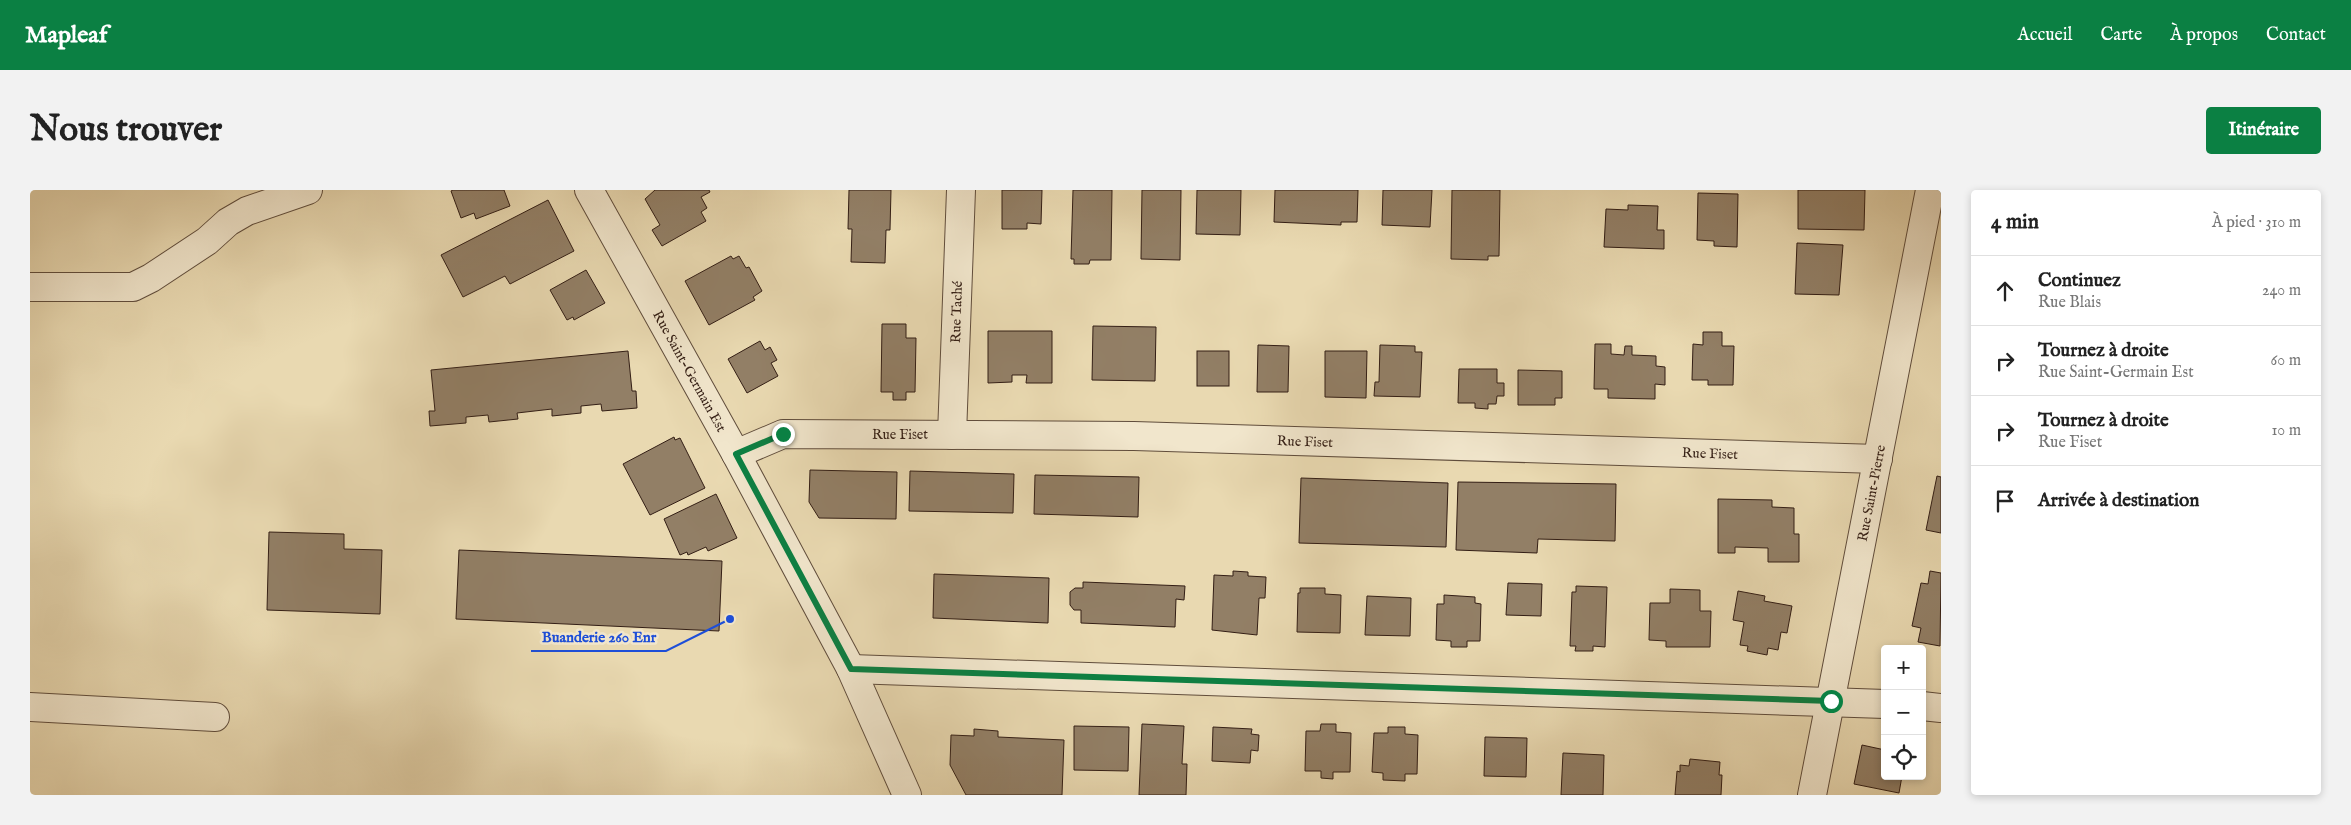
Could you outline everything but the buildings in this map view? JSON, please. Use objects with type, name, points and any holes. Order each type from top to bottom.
[{"type":"street","points":[[30,287],[133,287],[151,278],[207,241],[228,222],[247,211],[308,190]]},
{"type":"street","name":"Rue Saint-Germain Est","points":[[589,190],[736,454],[851,669],[907,795]]},
{"type":"street","name":"Rue Taché","points":[[952,435],[961,190]]},
{"type":"street","name":"Rue Saint-Pierre","points":[[1812,795],[1930,190]]},
{"type":"street","name":"Rue Fiset","points":[[736,454],[783,434],[1144,436],[1878,459]]},
{"type":"street","points":[[851,669],[1881,704]]},
{"type":"street","points":[[1926,706],[1941,708]]},
{"type":"street","points":[[30,707],[215,717]]},
{"type":"place","name":"Buanderie 260 Enr","points":[[730,619]]},
{"type":"route","points":[[783,434],[736,454],[851,669],[1831,701]]}]
